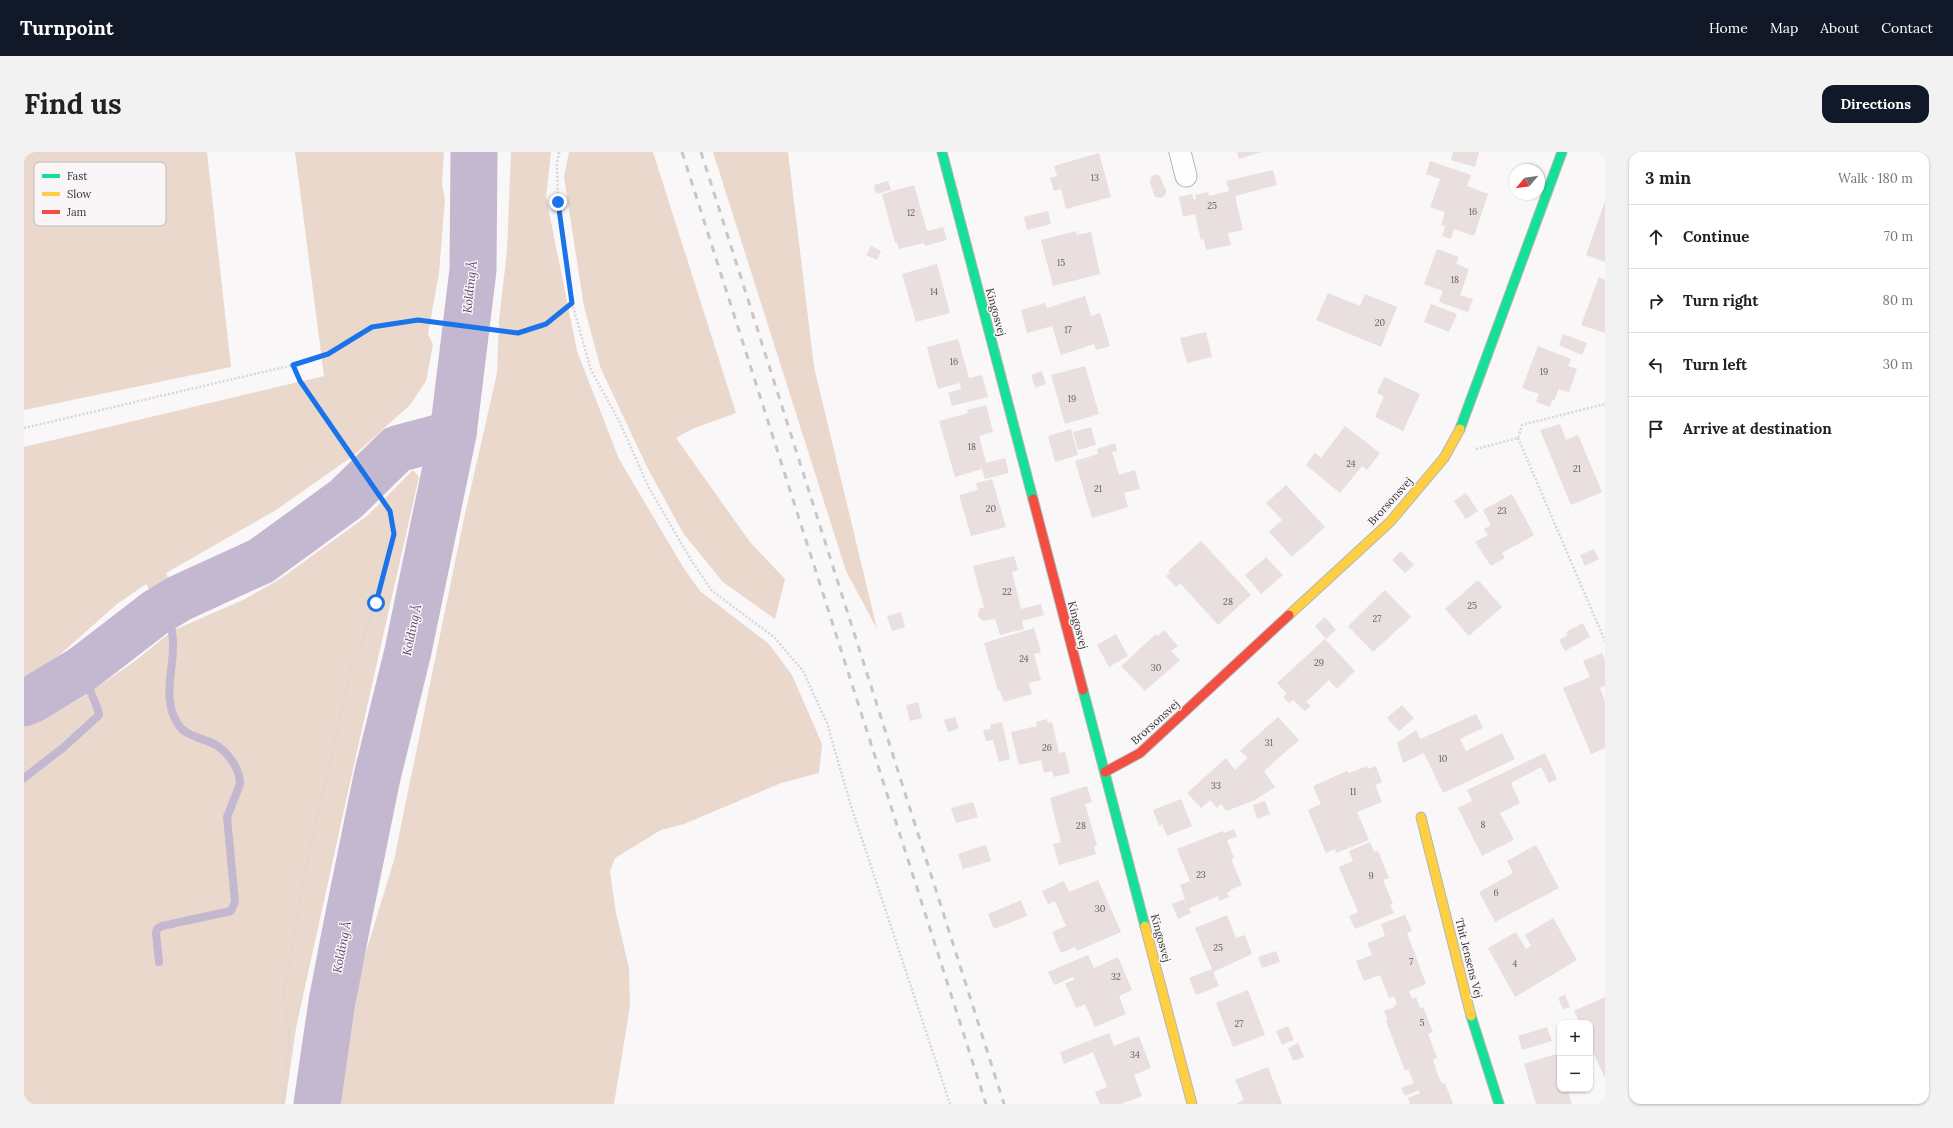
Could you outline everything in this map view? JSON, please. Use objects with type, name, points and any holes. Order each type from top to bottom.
[{"type":"street","name":"Kingosvej","points":[[942,152],[1192,1104]]},
{"type":"street","points":[[1180,152],[1186,176]]},
{"type":"street","name":"Brorsonsvej","points":[[1105,772],[1140,753],[1384,527],[1444,458],[1464,420],[1562,152]]},
{"type":"street","name":"Thit Jensens Vej","points":[[1421,817],[1474,1028],[1499,1104]]},
{"type":"path","points":[[559,152],[556,164],[558,202],[572,303],[591,370],[619,421],[650,488],[691,560],[712,591],[774,637],[803,671],[827,722],[851,806],[950,1104]]},
{"type":"path","points":[[24,428],[293,365],[328,354],[372,327],[418,320],[518,333],[546,324],[572,303]]},
{"type":"path","points":[[282,1104],[290,1040],[284,993],[304,876],[352,666],[376,603],[394,534],[390,511],[300,381],[293,365]]},
{"type":"path","points":[[1605,404],[1522,425],[1518,438],[1605,641]]},
{"type":"path","points":[[1444,458],[1518,438]]},
{"type":"shaded area","points":[[24,152],[207,152],[231,367],[24,410]]},
{"type":"shaded area","points":[[295,152],[444,152],[442,184],[445,199],[439,273],[428,334],[433,344],[426,381],[410,405],[353,456],[276,510],[166,573],[169,581],[150,591],[146,584],[117,604],[55,659],[59,667],[41,677],[29,675],[24,676],[24,447],[324,376]]},
{"type":"shaded area","points":[[511,152],[551,152],[546,197],[577,351],[619,459],[683,567],[700,591],[769,644],[792,675],[822,744],[819,773],[781,783],[684,824],[661,830],[615,858],[610,872],[616,913],[629,968],[630,1006],[614,1104],[340,1104],[362,965],[394,860],[463,523],[497,373],[499,321],[507,251]]},
{"type":"shaded area","points":[[569,152],[653,152],[736,413],[692,429],[676,438],[750,542],[785,579],[775,619],[723,582],[683,533],[647,467],[601,369],[584,307],[564,177]]},
{"type":"shaded area","points":[[713,152],[788,152],[814,367],[877,629],[846,571]]},
{"type":"shaded area","points":[[413,470],[419,477],[296,1028],[285,1104],[24,1104],[24,727],[39,722],[83,697],[135,661],[172,631],[245,599],[280,579],[367,516]]},
{"type":"building","points":[[1237,152],[1262,152],[1239,159]]},
{"type":"building","points":[[1453,152],[1479,152],[1475,167],[1451,160]]},
{"type":"building","points":[[1099,153],[1111,197],[1066,209],[1061,189],[1054,191],[1050,178],[1057,176],[1054,166]]},
{"type":"building","points":[[1430,161],[1471,175],[1467,186],[1488,194],[1474,236],[1454,229],[1451,239],[1442,236],[1445,226],[1441,225],[1445,212],[1430,207],[1440,179],[1426,174]]},
{"type":"building","points":[[1273,170],[1277,185],[1235,196],[1243,230],[1228,233],[1231,245],[1206,250],[1204,239],[1201,240],[1195,214],[1183,217],[1179,197],[1192,194],[1194,200],[1196,199],[1195,195],[1208,192],[1209,196],[1229,191],[1226,181]]},
{"type":"building","points":[[1155,174],[1160,176],[1166,191],[1166,194],[1162,198],[1155,197],[1150,183],[1151,177]]},
{"type":"building","points":[[888,181],[891,190],[876,194],[874,185]]},
{"type":"building","points":[[914,185],[927,231],[943,227],[947,240],[925,246],[924,243],[899,249],[897,242],[895,243],[882,194]]},
{"type":"building","points":[[1605,201],[1605,262],[1586,255]]},
{"type":"building","points":[[1048,211],[1051,224],[1027,230],[1024,217]]},
{"type":"building","points":[[1076,231],[1077,235],[1091,232],[1100,274],[1053,286],[1041,240]]},
{"type":"building","points":[[871,246],[881,251],[877,260],[866,255]]},
{"type":"building","points":[[1437,249],[1459,257],[1456,264],[1469,269],[1460,295],[1473,299],[1468,312],[1439,302],[1443,291],[1424,284]]},
{"type":"building","points":[[937,264],[950,313],[916,322],[902,274]]},
{"type":"building","points":[[1599,277],[1605,280],[1605,333],[1581,325]]},
{"type":"building","points":[[1328,293],[1360,306],[1365,294],[1397,307],[1381,347],[1316,320]]},
{"type":"building","points":[[1085,296],[1091,316],[1100,313],[1110,346],[1096,350],[1094,344],[1061,355],[1052,326],[1027,333],[1021,310],[1045,303],[1047,308]]},
{"type":"building","points":[[1431,304],[1457,314],[1449,332],[1424,322]]},
{"type":"building","points":[[1206,332],[1212,357],[1187,363],[1180,338]]},
{"type":"building","points":[[1563,334],[1587,343],[1582,355],[1559,345]]},
{"type":"building","points":[[958,339],[969,378],[982,375],[988,397],[952,406],[948,393],[961,389],[960,383],[938,389],[927,347]]},
{"type":"building","points":[[1538,346],[1571,359],[1568,366],[1577,369],[1569,392],[1559,389],[1554,401],[1552,400],[1550,407],[1536,402],[1539,394],[1522,388]]},
{"type":"building","points":[[1085,366],[1099,414],[1065,424],[1051,375]]},
{"type":"building","points":[[1042,371],[1046,384],[1035,388],[1031,375]]},
{"type":"building","points":[[1384,377],[1420,394],[1403,431],[1375,417],[1384,396],[1377,393]]},
{"type":"building","points":[[986,405],[993,432],[979,436],[986,463],[1005,458],[1009,473],[985,479],[982,469],[955,477],[939,421],[968,413],[967,410]]},
{"type":"building","points":[[1560,424],[1566,440],[1578,435],[1602,492],[1571,505],[1540,430]]},
{"type":"building","points":[[1345,426],[1380,453],[1367,470],[1362,466],[1340,493],[1306,465],[1315,453],[1321,458]]},
{"type":"building","points":[[1091,427],[1096,445],[1078,450],[1073,432]]},
{"type":"building","points":[[1071,429],[1078,455],[1055,462],[1048,436]]},
{"type":"building","points":[[1115,443],[1117,451],[1112,452],[1119,475],[1135,470],[1140,489],[1124,493],[1128,507],[1092,518],[1075,461],[1098,454],[1097,449]]},
{"type":"building","points":[[992,479],[1006,527],[971,536],[959,495],[978,490],[976,483]]},
{"type":"building","points":[[1286,485],[1325,527],[1292,557],[1269,532],[1282,520],[1266,503]]},
{"type":"building","points":[[1466,493],[1478,511],[1466,519],[1454,501]]},
{"type":"building","points":[[1512,494],[1534,535],[1502,553],[1505,558],[1491,566],[1475,542],[1488,535],[1484,529],[1491,525],[1483,510]]},
{"type":"building","points":[[1201,541],[1251,595],[1218,625],[1180,583],[1176,587],[1166,576],[1170,573],[1168,571]]},
{"type":"building","points":[[1594,549],[1599,559],[1585,566],[1580,555]]},
{"type":"building","points":[[1401,551],[1414,565],[1405,573],[1392,560]]},
{"type":"building","points":[[1014,556],[1018,570],[1012,572],[1021,609],[1041,604],[1044,615],[1022,621],[1024,629],[1000,635],[995,619],[983,621],[978,616],[979,609],[984,607],[973,566]]},
{"type":"building","points":[[1266,557],[1283,575],[1261,594],[1245,575]]},
{"type":"building","points":[[1478,580],[1502,607],[1469,636],[1445,609]]},
{"type":"building","points":[[1385,590],[1411,617],[1373,652],[1348,626]]},
{"type":"building","points":[[901,612],[905,627],[892,631],[887,616]]},
{"type":"building","points":[[1325,617],[1336,630],[1326,639],[1315,626]]},
{"type":"building","points":[[1583,623],[1590,637],[1565,651],[1559,640],[1568,635],[1566,632]]},
{"type":"building","points":[[1034,628],[1041,652],[1034,654],[1041,680],[1029,683],[1032,694],[1004,702],[1000,691],[998,691],[984,643]]},
{"type":"building","points":[[1164,630],[1178,646],[1171,651],[1180,660],[1145,691],[1121,666],[1156,634],[1158,636]]},
{"type":"building","points":[[1116,634],[1128,656],[1109,667],[1097,645]]},
{"type":"building","points":[[1325,639],[1355,671],[1337,689],[1329,680],[1306,702],[1311,706],[1305,711],[1293,700],[1289,703],[1283,697],[1287,694],[1277,683]]},
{"type":"building","points":[[1602,653],[1605,660],[1605,686],[1600,688],[1605,701],[1605,748],[1591,754],[1563,688],[1590,677],[1583,661]]},
{"type":"building","points":[[918,702],[922,718],[910,721],[906,705]]},
{"type":"building","points":[[1402,705],[1414,718],[1399,731],[1387,718]]},
{"type":"building","points":[[1476,714],[1483,728],[1460,739],[1466,751],[1502,733],[1515,759],[1443,793],[1424,753],[1403,763],[1397,743],[1416,730],[1420,739]]},
{"type":"building","points":[[955,717],[959,728],[948,732],[944,720]]},
{"type":"building","points":[[1278,717],[1299,740],[1264,771],[1275,787],[1253,801],[1226,811],[1221,804],[1217,808],[1210,800],[1201,808],[1187,793],[1226,758],[1235,770],[1248,758],[1240,751]]},
{"type":"building","points":[[1047,719],[1048,723],[1052,722],[1059,753],[1065,752],[1070,773],[1054,777],[1052,771],[1044,773],[1041,760],[1019,765],[1011,732],[1037,726],[1036,722]]},
{"type":"building","points":[[1002,722],[1010,759],[999,762],[993,740],[986,741],[983,730],[991,729],[990,725]]},
{"type":"building","points":[[1545,753],[1557,779],[1549,783],[1541,767],[1511,783],[1520,803],[1500,813],[1514,840],[1482,856],[1458,808],[1472,801],[1467,790]]},
{"type":"building","points":[[1367,766],[1368,769],[1376,766],[1382,782],[1375,785],[1382,802],[1357,812],[1369,840],[1336,853],[1335,849],[1326,853],[1308,810],[1321,804],[1313,786],[1347,771],[1349,773]]},
{"type":"building","points":[[1087,786],[1092,802],[1085,804],[1097,845],[1094,846],[1096,854],[1059,865],[1053,844],[1061,842],[1050,798]]},
{"type":"building","points":[[1181,799],[1192,826],[1167,836],[1162,824],[1159,826],[1153,810]]},
{"type":"building","points":[[1265,801],[1270,814],[1257,819],[1253,805]]},
{"type":"building","points":[[973,802],[978,817],[956,823],[951,808]]},
{"type":"building","points":[[1234,829],[1237,837],[1227,840],[1234,858],[1231,859],[1242,885],[1230,890],[1231,891],[1227,893],[1229,897],[1219,901],[1218,896],[1189,908],[1191,913],[1178,919],[1172,904],[1185,899],[1180,885],[1190,881],[1177,849],[1223,831],[1224,833]]},
{"type":"building","points":[[1370,842],[1374,852],[1378,851],[1389,878],[1383,880],[1393,904],[1390,905],[1394,913],[1355,929],[1349,916],[1358,912],[1339,867],[1353,861],[1349,851]]},
{"type":"building","points":[[986,845],[991,861],[963,869],[958,854]]},
{"type":"building","points":[[1536,845],[1559,888],[1495,922],[1479,892],[1513,873],[1507,861]]},
{"type":"building","points":[[1098,880],[1121,932],[1077,951],[1075,947],[1061,953],[1052,932],[1066,926],[1055,901],[1048,904],[1042,891],[1064,881],[1069,892]]},
{"type":"building","points":[[1021,900],[1027,916],[994,929],[988,914]]},
{"type":"building","points":[[1227,915],[1236,938],[1245,935],[1252,954],[1213,972],[1219,986],[1196,995],[1189,978],[1212,969],[1195,928]]},
{"type":"building","points":[[1405,915],[1412,931],[1407,933],[1426,984],[1409,991],[1412,999],[1416,997],[1420,1008],[1423,1007],[1433,1032],[1428,1034],[1437,1058],[1433,1059],[1437,1073],[1442,1084],[1445,1083],[1453,1104],[1410,1104],[1408,1098],[1420,1093],[1419,1090],[1405,1096],[1401,1088],[1414,1083],[1408,1069],[1405,1071],[1386,1021],[1388,1020],[1384,1011],[1395,1007],[1394,1005],[1397,1004],[1394,996],[1389,998],[1380,975],[1364,981],[1356,961],[1372,955],[1367,943],[1385,936],[1381,924]]},
{"type":"building","points":[[1553,918],[1577,960],[1515,997],[1488,948],[1516,932],[1526,949],[1531,946],[1525,935]]},
{"type":"building","points":[[1276,951],[1280,962],[1262,968],[1258,957]]},
{"type":"building","points":[[1088,955],[1094,968],[1118,957],[1132,990],[1119,996],[1126,1014],[1095,1027],[1085,1004],[1076,1008],[1065,983],[1074,980],[1073,977],[1054,985],[1048,972]]},
{"type":"building","points":[[1248,990],[1265,1035],[1233,1047],[1216,1003]]},
{"type":"building","points":[[1565,995],[1570,1007],[1563,1009],[1558,998]]},
{"type":"building","points":[[1605,997],[1605,1078],[1593,1052],[1593,1020],[1578,1020],[1574,1011]]},
{"type":"building","points":[[1288,1026],[1294,1040],[1282,1045],[1276,1031]]},
{"type":"building","points":[[1547,1027],[1552,1041],[1522,1050],[1518,1036]]},
{"type":"building","points":[[1109,1033],[1114,1046],[1139,1036],[1151,1068],[1134,1075],[1142,1096],[1121,1104],[1100,1104],[1095,1092],[1107,1087],[1093,1052],[1064,1064],[1060,1052]]},
{"type":"building","points":[[1298,1043],[1304,1057],[1293,1061],[1288,1048]]},
{"type":"building","points":[[1556,1054],[1557,1092],[1568,1092],[1572,1104],[1536,1104],[1524,1064]]},
{"type":"building","points":[[1268,1067],[1282,1104],[1237,1104],[1244,1100],[1235,1080]]},
{"type":"waterway","name":"Kolding Å","points":[[317,1104],[332,1002],[347,924],[377,777],[408,651],[453,434],[473,270],[474,152]]},
{"type":"waterway","points":[[24,703],[81,670],[155,613],[180,598],[261,561],[346,499],[397,449],[453,434]]},
{"type":"waterway","points":[[159,962],[156,933],[157,929],[162,926],[231,911],[235,902],[227,817],[240,784],[238,772],[227,754],[212,743],[184,731],[178,724],[173,713],[169,690],[173,655],[172,631],[163,608]]},
{"type":"waterway","points":[[24,778],[64,747],[99,715],[94,699],[81,670]]},
{"type":"railway","points":[[682,152],[986,1104]]},
{"type":"railway","points":[[701,152],[1004,1104]]},
{"type":"traffic: fast","points":[[942,152],[1033,499]]},
{"type":"traffic: fast","points":[[1460,429],[1562,152]]},
{"type":"traffic: fast","points":[[1083,690],[1145,926]]},
{"type":"traffic: fast","points":[[1471,1016],[1499,1104]]},
{"type":"traffic: slow","points":[[1289,615],[1390,522],[1444,458],[1460,429]]},
{"type":"traffic: slow","points":[[1421,817],[1471,1016]]},
{"type":"traffic: slow","points":[[1145,926],[1192,1104]]},
{"type":"traffic: jam","points":[[1033,499],[1083,690]]},
{"type":"traffic: jam","points":[[1105,772],[1140,753],[1289,615]]},
{"type":"route","points":[[376,603],[394,534],[390,511],[300,381],[293,365],[328,354],[372,327],[418,320],[518,333],[546,324],[572,303],[572,293],[558,202]]}]
